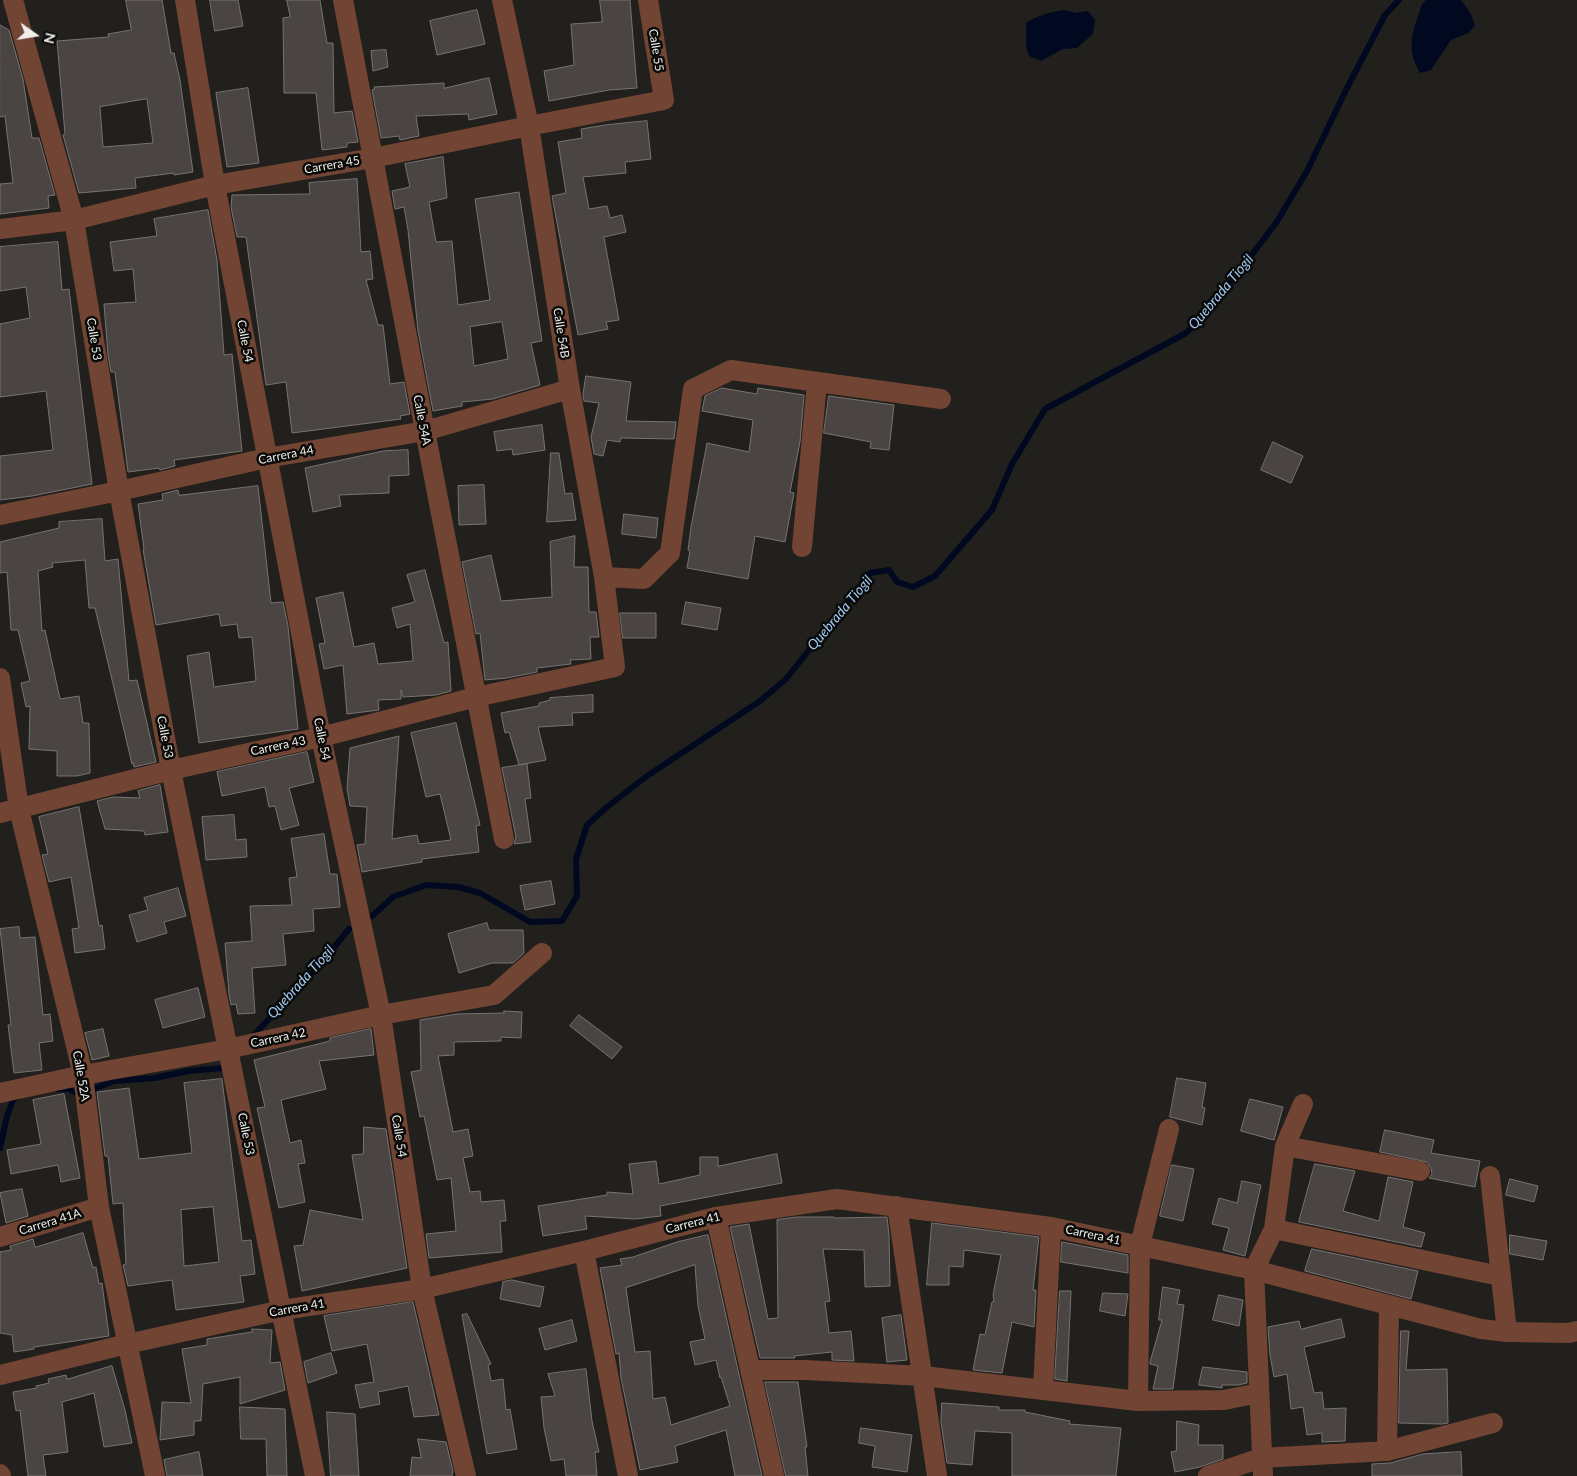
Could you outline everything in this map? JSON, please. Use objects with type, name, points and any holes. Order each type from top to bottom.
[{"type":"street","name":"Calle 53","points":[[13,0],[74,220],[119,491],[171,770],[315,1476]]},
{"type":"street","name":"Calle 54","points":[[185,0],[215,186],[267,458],[321,737],[381,1015],[422,1288],[466,1476]]},
{"type":"street","name":"Calle 54A","points":[[343,0],[424,430],[504,838]]},
{"type":"street","name":"Calle 54B","points":[[502,0],[528,126],[570,389],[604,577],[615,667]]},
{"type":"street","name":"Calle 55","points":[[648,0],[664,100]]},
{"type":"street","name":"Carrera 45","points":[[0,229],[74,220],[215,186],[373,158],[664,100]]},
{"type":"street","points":[[604,577],[644,579],[670,553],[693,389],[731,370],[942,399]]},
{"type":"street","points":[[802,547],[817,382]]},
{"type":"street","name":"Carrera 44","points":[[0,515],[267,458],[424,430],[570,389]]},
{"type":"street","name":"Carrera 43","points":[[10,811],[171,770],[321,737],[476,697],[615,667]]},
{"type":"street","name":"Calle 52A","points":[[0,678],[10,811],[83,1075],[99,1207],[155,1476]]},
{"type":"street","name":"Carrera 42","points":[[0,1093],[83,1075],[228,1049],[381,1015],[494,995],[542,953]]},
{"type":"street","points":[[1262,1467],[1254,1270],[1274,1229],[1285,1146],[1303,1104]]},
{"type":"street","points":[[1138,1401],[1140,1245],[1169,1129]]},
{"type":"street","points":[[1285,1146],[1420,1171]]},
{"type":"street","points":[[1490,1176],[1507,1332]]},
{"type":"street","name":"Carrera 41","points":[[0,1375],[127,1344],[282,1310],[422,1288],[584,1251],[716,1217],[837,1199],[1052,1227],[1254,1270],[1481,1329],[1507,1332],[1569,1333],[1577,1331]]},
{"type":"street","points":[[897,1206],[924,1376],[937,1476]]},
{"type":"street","name":"Carrera 41A","points":[[0,1237],[99,1207]]},
{"type":"street","points":[[716,1217],[774,1476]]},
{"type":"street","points":[[1043,1389],[1052,1227]]},
{"type":"street","points":[[1274,1229],[1500,1276]]},
{"type":"street","points":[[584,1251],[628,1476]]},
{"type":"street","points":[[1387,1451],[1389,1306]]},
{"type":"street","points":[[750,1370],[805,1370],[924,1376],[1138,1401],[1224,1400],[1258,1393]]},
{"type":"street","points":[[1208,1476],[1387,1451],[1492,1423]]},
{"type":"water","points":[[1426,0],[1461,0],[1471,14],[1475,26],[1468,33],[1451,40],[1431,70],[1420,73],[1415,64],[1412,39],[1422,4]]},
{"type":"water","points":[[1065,10],[1076,13],[1088,11],[1095,20],[1093,34],[1077,48],[1063,49],[1041,61],[1029,56],[1026,47],[1026,23],[1044,14]]},
{"type":"building","points":[[126,0],[162,0],[171,53],[174,53],[180,80],[193,172],[135,178],[136,188],[79,193],[63,135],[65,134],[57,41],[109,37],[108,34],[131,30]],"holes":[[[147,99],[153,143],[103,147],[100,107]]]},
{"type":"building","points":[[210,0],[238,0],[243,26],[215,31]]},
{"type":"building","points":[[287,0],[320,0],[327,43],[333,43],[334,113],[352,111],[358,142],[347,143],[347,147],[322,150],[316,93],[284,93],[283,18],[290,17]]},
{"type":"building","points":[[600,0],[630,0],[637,88],[609,90],[549,101],[544,71],[574,65],[571,24],[602,22]]},
{"type":"building","points":[[477,10],[485,44],[437,55],[430,21]]},
{"type":"building","points":[[0,25],[9,30],[23,79],[32,138],[39,138],[55,195],[48,196],[49,208],[0,214],[0,184],[13,183],[5,116],[0,117]]},
{"type":"building","points":[[386,50],[388,67],[373,71],[371,51]]},
{"type":"building","points":[[489,78],[497,114],[469,120],[468,114],[416,116],[419,136],[400,140],[399,136],[381,138],[372,90],[375,89],[374,87],[444,83],[444,88]]},
{"type":"building","points":[[248,88],[259,163],[227,167],[216,93]]},
{"type":"building","points":[[647,121],[651,159],[625,162],[626,173],[583,177],[589,209],[607,206],[610,218],[622,215],[626,232],[604,237],[619,320],[606,322],[608,329],[578,335],[552,196],[566,193],[558,142],[582,138],[581,129]]},
{"type":"building","points":[[443,157],[447,198],[429,202],[436,242],[452,241],[458,305],[490,300],[475,199],[519,192],[542,341],[531,343],[540,385],[493,399],[462,402],[462,406],[433,411],[418,331],[404,207],[395,209],[392,191],[410,187],[405,164]],"holes":[[[502,322],[508,359],[474,366],[470,327]]]},
{"type":"building","points":[[357,179],[361,252],[370,251],[373,279],[366,280],[378,325],[383,325],[390,384],[404,382],[410,414],[400,416],[401,419],[292,433],[286,382],[266,385],[246,237],[237,237],[231,207],[232,195],[310,194],[309,183]]},
{"type":"building","points":[[208,210],[217,260],[224,355],[232,354],[242,451],[174,460],[175,466],[160,470],[159,468],[128,472],[115,372],[111,372],[108,355],[104,304],[136,302],[133,269],[114,271],[110,242],[157,236],[154,219]]},
{"type":"building","points":[[58,242],[62,290],[69,289],[92,484],[32,496],[0,500],[0,456],[53,450],[46,391],[0,397],[0,324],[30,318],[26,287],[0,291],[0,247]]},
{"type":"building","points":[[586,376],[631,382],[626,421],[676,422],[674,439],[621,438],[620,442],[607,440],[603,456],[594,454],[591,437],[599,403],[584,401]]},
{"type":"building","points":[[722,388],[757,394],[758,388],[804,395],[800,442],[790,492],[794,493],[785,542],[755,536],[748,579],[687,568],[691,527],[707,443],[749,452],[753,420],[702,411],[705,396]]},
{"type":"building","points":[[829,396],[894,405],[889,450],[870,448],[871,442],[824,433]]},
{"type":"building","points":[[542,425],[545,450],[513,455],[512,449],[497,451],[494,432]]},
{"type":"building","points":[[1273,442],[1303,456],[1291,483],[1261,470]]},
{"type":"building","points":[[408,450],[409,475],[389,476],[389,493],[339,495],[341,506],[313,512],[305,468],[383,451]]},
{"type":"building","points":[[551,453],[559,453],[565,494],[572,493],[576,520],[547,522]]},
{"type":"building","points":[[484,485],[486,524],[459,525],[458,486]]},
{"type":"building","points":[[258,486],[271,603],[283,602],[288,626],[298,729],[199,743],[187,656],[209,652],[214,687],[256,681],[252,637],[239,638],[237,624],[221,626],[219,614],[156,625],[143,549],[138,504],[163,500],[162,494],[178,490],[179,495]]},
{"type":"building","points":[[624,514],[658,518],[656,538],[622,534]]},
{"type":"building","points":[[102,519],[105,561],[118,559],[129,681],[137,680],[156,762],[134,767],[132,764],[95,608],[89,608],[85,560],[52,563],[53,567],[38,571],[42,631],[45,630],[60,699],[79,696],[83,723],[89,723],[90,773],[77,776],[57,776],[57,751],[29,749],[30,706],[26,707],[21,683],[30,681],[18,630],[11,630],[7,572],[0,573],[0,542],[59,528],[59,522]]},
{"type":"building","points":[[575,536],[574,567],[588,567],[589,612],[596,612],[599,637],[590,637],[591,659],[570,660],[571,664],[537,668],[537,672],[485,680],[480,633],[476,634],[462,562],[491,555],[501,601],[552,597],[550,542]]},
{"type":"building","points":[[425,570],[444,643],[448,642],[451,691],[436,695],[403,697],[401,690],[401,699],[378,700],[379,710],[347,714],[343,665],[324,669],[319,644],[325,643],[316,598],[343,592],[354,647],[374,643],[378,664],[413,661],[410,624],[397,628],[392,608],[415,602],[407,575]]},
{"type":"building","points":[[686,602],[721,608],[717,630],[682,624]]},
{"type":"building","points":[[620,613],[656,613],[656,638],[623,638]]},
{"type":"building","points":[[593,695],[593,712],[572,713],[573,725],[538,727],[546,760],[519,765],[509,732],[505,733],[501,713],[539,706],[539,703],[550,700],[550,698]]},
{"type":"building","points":[[456,723],[480,825],[476,826],[479,852],[422,859],[422,862],[362,872],[357,845],[365,844],[367,807],[350,806],[347,788],[350,748],[399,736],[392,839],[417,835],[419,844],[451,840],[440,794],[426,797],[411,733]]},
{"type":"building","points":[[307,752],[314,782],[289,788],[299,825],[281,830],[275,806],[269,807],[265,787],[222,796],[217,772]]},
{"type":"building","points":[[527,764],[531,798],[525,799],[531,842],[514,844],[516,837],[502,768]]},
{"type":"building","points":[[160,785],[168,832],[145,835],[144,831],[105,829],[97,801],[113,797],[140,798],[138,791]]},
{"type":"building","points":[[79,807],[99,926],[102,925],[105,949],[75,953],[72,929],[79,928],[71,877],[49,882],[42,855],[48,854],[39,817]]},
{"type":"building","points":[[234,815],[236,840],[246,839],[247,857],[206,860],[202,817]]},
{"type":"building","points":[[324,834],[330,874],[337,874],[340,907],[313,909],[314,931],[283,934],[286,965],[252,968],[255,1013],[238,1014],[236,1004],[231,1005],[225,943],[252,941],[250,906],[292,905],[289,878],[297,877],[291,839]]},
{"type":"building","points":[[551,881],[555,904],[525,910],[520,886]]},
{"type":"building","points":[[178,888],[186,916],[164,922],[167,933],[137,942],[129,915],[148,910],[144,898]]},
{"type":"building","points":[[487,923],[489,930],[523,930],[524,953],[513,963],[492,963],[459,973],[448,934]]},
{"type":"building","points":[[19,927],[20,938],[35,937],[43,1015],[50,1014],[53,1041],[39,1043],[42,1070],[14,1073],[8,1025],[11,1025],[0,929]]},
{"type":"building","points":[[198,988],[205,1017],[163,1028],[155,1000]]},
{"type":"building","points":[[504,1011],[522,1012],[521,1038],[501,1037],[501,1041],[454,1042],[454,1055],[438,1056],[453,1132],[468,1129],[473,1156],[463,1158],[470,1192],[480,1191],[481,1202],[504,1200],[506,1221],[500,1221],[502,1252],[429,1258],[426,1234],[456,1231],[451,1178],[437,1180],[424,1116],[420,1117],[411,1072],[421,1070],[420,1020],[457,1014],[504,1013]]},
{"type":"building","points":[[579,1015],[622,1047],[612,1059],[570,1026]]},
{"type":"building","points":[[103,1029],[109,1056],[92,1060],[85,1033]]},
{"type":"building","points":[[371,1029],[374,1055],[319,1061],[326,1089],[281,1100],[290,1143],[301,1140],[305,1163],[298,1164],[305,1202],[279,1208],[257,1108],[265,1107],[254,1060],[330,1041],[330,1038]]},
{"type":"building","points":[[1177,1078],[1206,1083],[1202,1107],[1205,1108],[1202,1125],[1170,1117]]},
{"type":"building","points":[[222,1079],[242,1241],[251,1240],[255,1274],[240,1276],[244,1302],[176,1310],[172,1280],[128,1286],[123,1265],[126,1264],[123,1203],[113,1204],[108,1156],[105,1156],[97,1092],[129,1088],[139,1159],[192,1153],[184,1083]],"holes":[[[213,1207],[219,1262],[184,1266],[181,1210]]]},
{"type":"building","points":[[64,1094],[80,1178],[61,1182],[58,1165],[11,1174],[7,1150],[41,1144],[33,1100]]},
{"type":"building","points":[[1250,1099],[1283,1107],[1274,1140],[1241,1131]]},
{"type":"building","points":[[364,1127],[386,1129],[407,1268],[302,1291],[294,1246],[303,1245],[310,1210],[363,1220],[352,1155],[363,1154]]},
{"type":"building","points":[[1385,1130],[1434,1140],[1431,1153],[1480,1161],[1475,1187],[1429,1178],[1432,1174],[1427,1162],[1380,1152]]},
{"type":"building","points":[[777,1154],[782,1183],[660,1206],[661,1216],[635,1219],[585,1216],[587,1229],[543,1236],[538,1206],[607,1195],[607,1192],[633,1194],[629,1164],[656,1161],[659,1184],[700,1175],[700,1157],[718,1157],[718,1166]]},
{"type":"building","points":[[1315,1164],[1355,1171],[1343,1211],[1379,1221],[1388,1177],[1413,1182],[1403,1227],[1425,1233],[1421,1247],[1299,1222]]},
{"type":"building","points":[[1172,1165],[1194,1169],[1183,1221],[1160,1216]]},
{"type":"building","points":[[1510,1179],[1538,1186],[1534,1202],[1506,1195]]},
{"type":"building","points":[[1242,1181],[1261,1185],[1245,1256],[1223,1250],[1229,1228],[1212,1224],[1219,1198],[1237,1203]]},
{"type":"building","points":[[22,1189],[28,1216],[6,1223],[0,1193]]},
{"type":"building","points":[[797,1217],[887,1217],[890,1286],[865,1287],[864,1250],[823,1249],[830,1301],[825,1302],[829,1333],[851,1331],[854,1361],[832,1360],[832,1352],[794,1356],[795,1358],[760,1358],[730,1227],[749,1224],[768,1319],[778,1318],[777,1220]]},
{"type":"building","points":[[932,1223],[1039,1237],[1033,1290],[1036,1290],[1034,1327],[1012,1322],[1002,1373],[973,1370],[980,1334],[985,1335],[992,1302],[994,1301],[993,1295],[1001,1255],[964,1250],[963,1267],[949,1266],[949,1285],[927,1285]]},
{"type":"building","points":[[83,1233],[93,1268],[96,1267],[99,1284],[102,1283],[109,1336],[34,1347],[34,1349],[14,1352],[12,1335],[0,1333],[0,1252],[11,1250],[10,1246],[33,1239],[35,1247]]},
{"type":"building","points":[[708,1235],[762,1476],[735,1476],[726,1430],[675,1446],[678,1462],[640,1470],[621,1378],[619,1353],[616,1354],[600,1268],[622,1265],[620,1259],[633,1257],[677,1242]],"holes":[[[695,1265],[698,1306],[705,1339],[690,1342],[695,1365],[716,1360],[730,1406],[671,1425],[665,1397],[653,1399],[650,1351],[635,1352],[626,1288]]]},
{"type":"building","points":[[1510,1235],[1547,1241],[1543,1260],[1510,1254]]},
{"type":"building","points":[[1062,1242],[1128,1255],[1128,1273],[1061,1262]]},
{"type":"building","points":[[1312,1249],[1418,1271],[1411,1299],[1305,1271]]},
{"type":"building","points":[[512,1280],[544,1287],[540,1307],[500,1299],[503,1282]]},
{"type":"building","points":[[1163,1287],[1180,1290],[1177,1304],[1184,1305],[1173,1389],[1153,1389],[1158,1366],[1150,1364],[1150,1362],[1162,1320],[1159,1320]]},
{"type":"building","points":[[1060,1291],[1071,1291],[1067,1381],[1055,1379]]},
{"type":"building","points":[[1103,1293],[1128,1294],[1125,1316],[1100,1311]]},
{"type":"building","points":[[1219,1295],[1243,1300],[1239,1326],[1213,1320]]},
{"type":"building","points":[[413,1302],[439,1415],[414,1417],[408,1386],[378,1392],[380,1404],[360,1408],[355,1385],[374,1382],[367,1344],[332,1351],[324,1316]]},
{"type":"building","points":[[467,1314],[491,1364],[488,1365],[491,1381],[503,1379],[506,1410],[510,1409],[517,1449],[487,1454],[462,1315]]},
{"type":"building","points":[[901,1315],[907,1360],[887,1362],[882,1318]]},
{"type":"building","points":[[1341,1319],[1345,1337],[1304,1347],[1314,1393],[1322,1392],[1324,1409],[1346,1408],[1345,1441],[1322,1442],[1322,1433],[1307,1435],[1303,1407],[1291,1409],[1287,1374],[1274,1377],[1268,1327],[1299,1321],[1301,1329]]},
{"type":"building","points":[[572,1320],[577,1341],[545,1350],[539,1329]]},
{"type":"building","points":[[252,1329],[272,1330],[270,1363],[280,1362],[285,1390],[240,1404],[240,1377],[203,1384],[201,1421],[194,1421],[194,1435],[160,1440],[162,1402],[191,1403],[182,1349],[207,1345],[207,1339],[252,1332]]},
{"type":"building","points":[[1401,1331],[1409,1331],[1406,1370],[1447,1369],[1448,1423],[1399,1423]]},
{"type":"building","points":[[331,1353],[337,1373],[308,1383],[304,1362]]},
{"type":"building","points":[[112,1366],[125,1410],[132,1443],[104,1447],[94,1393],[62,1402],[68,1452],[43,1455],[46,1476],[28,1476],[20,1410],[16,1411],[13,1392],[37,1388],[36,1386],[49,1383],[48,1379],[66,1375],[67,1379]]},
{"type":"building","points":[[1203,1367],[1247,1372],[1247,1383],[1222,1385],[1222,1388],[1199,1385]]},
{"type":"building","points":[[586,1369],[592,1421],[599,1452],[595,1452],[597,1476],[566,1476],[564,1459],[551,1461],[544,1428],[541,1397],[555,1396],[548,1374]]},
{"type":"building","points":[[765,1382],[798,1382],[807,1447],[805,1447],[808,1476],[786,1476]]},
{"type":"building","points":[[942,1403],[999,1407],[999,1410],[1025,1410],[1025,1412],[1070,1421],[1069,1424],[1121,1428],[1116,1476],[1012,1476],[1012,1433],[975,1431],[972,1465],[947,1463],[941,1422]]},
{"type":"building","points":[[240,1407],[285,1409],[287,1476],[267,1476],[266,1439],[241,1439]]},
{"type":"building","points":[[327,1412],[355,1414],[359,1476],[331,1476]]},
{"type":"building","points":[[1177,1421],[1199,1425],[1198,1445],[1223,1445],[1223,1459],[1200,1467],[1175,1472],[1171,1452],[1176,1451]]},
{"type":"building","points":[[861,1428],[912,1435],[907,1472],[872,1467],[875,1446],[859,1443]]},
{"type":"building","points":[[418,1439],[446,1442],[453,1471],[452,1476],[410,1476],[412,1457],[421,1458]]},
{"type":"building","points":[[199,1452],[203,1476],[167,1476],[164,1460]]},
{"type":"building","points":[[1461,1452],[1462,1476],[1372,1476],[1372,1464],[1390,1463],[1423,1454]]},
{"type":"waterway","name":"Quebrada Tiogil","points":[[372,916],[393,897],[426,885],[458,887],[480,893],[530,922],[562,921],[577,896],[576,859],[587,825],[647,776],[760,701],[786,679],[870,573],[889,570],[897,582],[913,587],[935,576],[992,510],[1012,464],[1045,409],[1186,333],[1215,303],[1276,223],[1307,171],[1385,15],[1399,0]]},
{"type":"waterway","name":"Quebrada Tiogil","points":[[253,1036],[316,969],[349,929]]},
{"type":"waterway","name":"Quebrada Tiogil","points":[[91,1090],[114,1081],[155,1078],[188,1071],[223,1068]]},
{"type":"waterway","name":"Quebrada Tiogil","points":[[57,1089],[69,1089],[78,1094]]},
{"type":"waterway","name":"Quebrada Tiogil","points":[[0,1148],[7,1116],[14,1098],[18,1097]]}]
